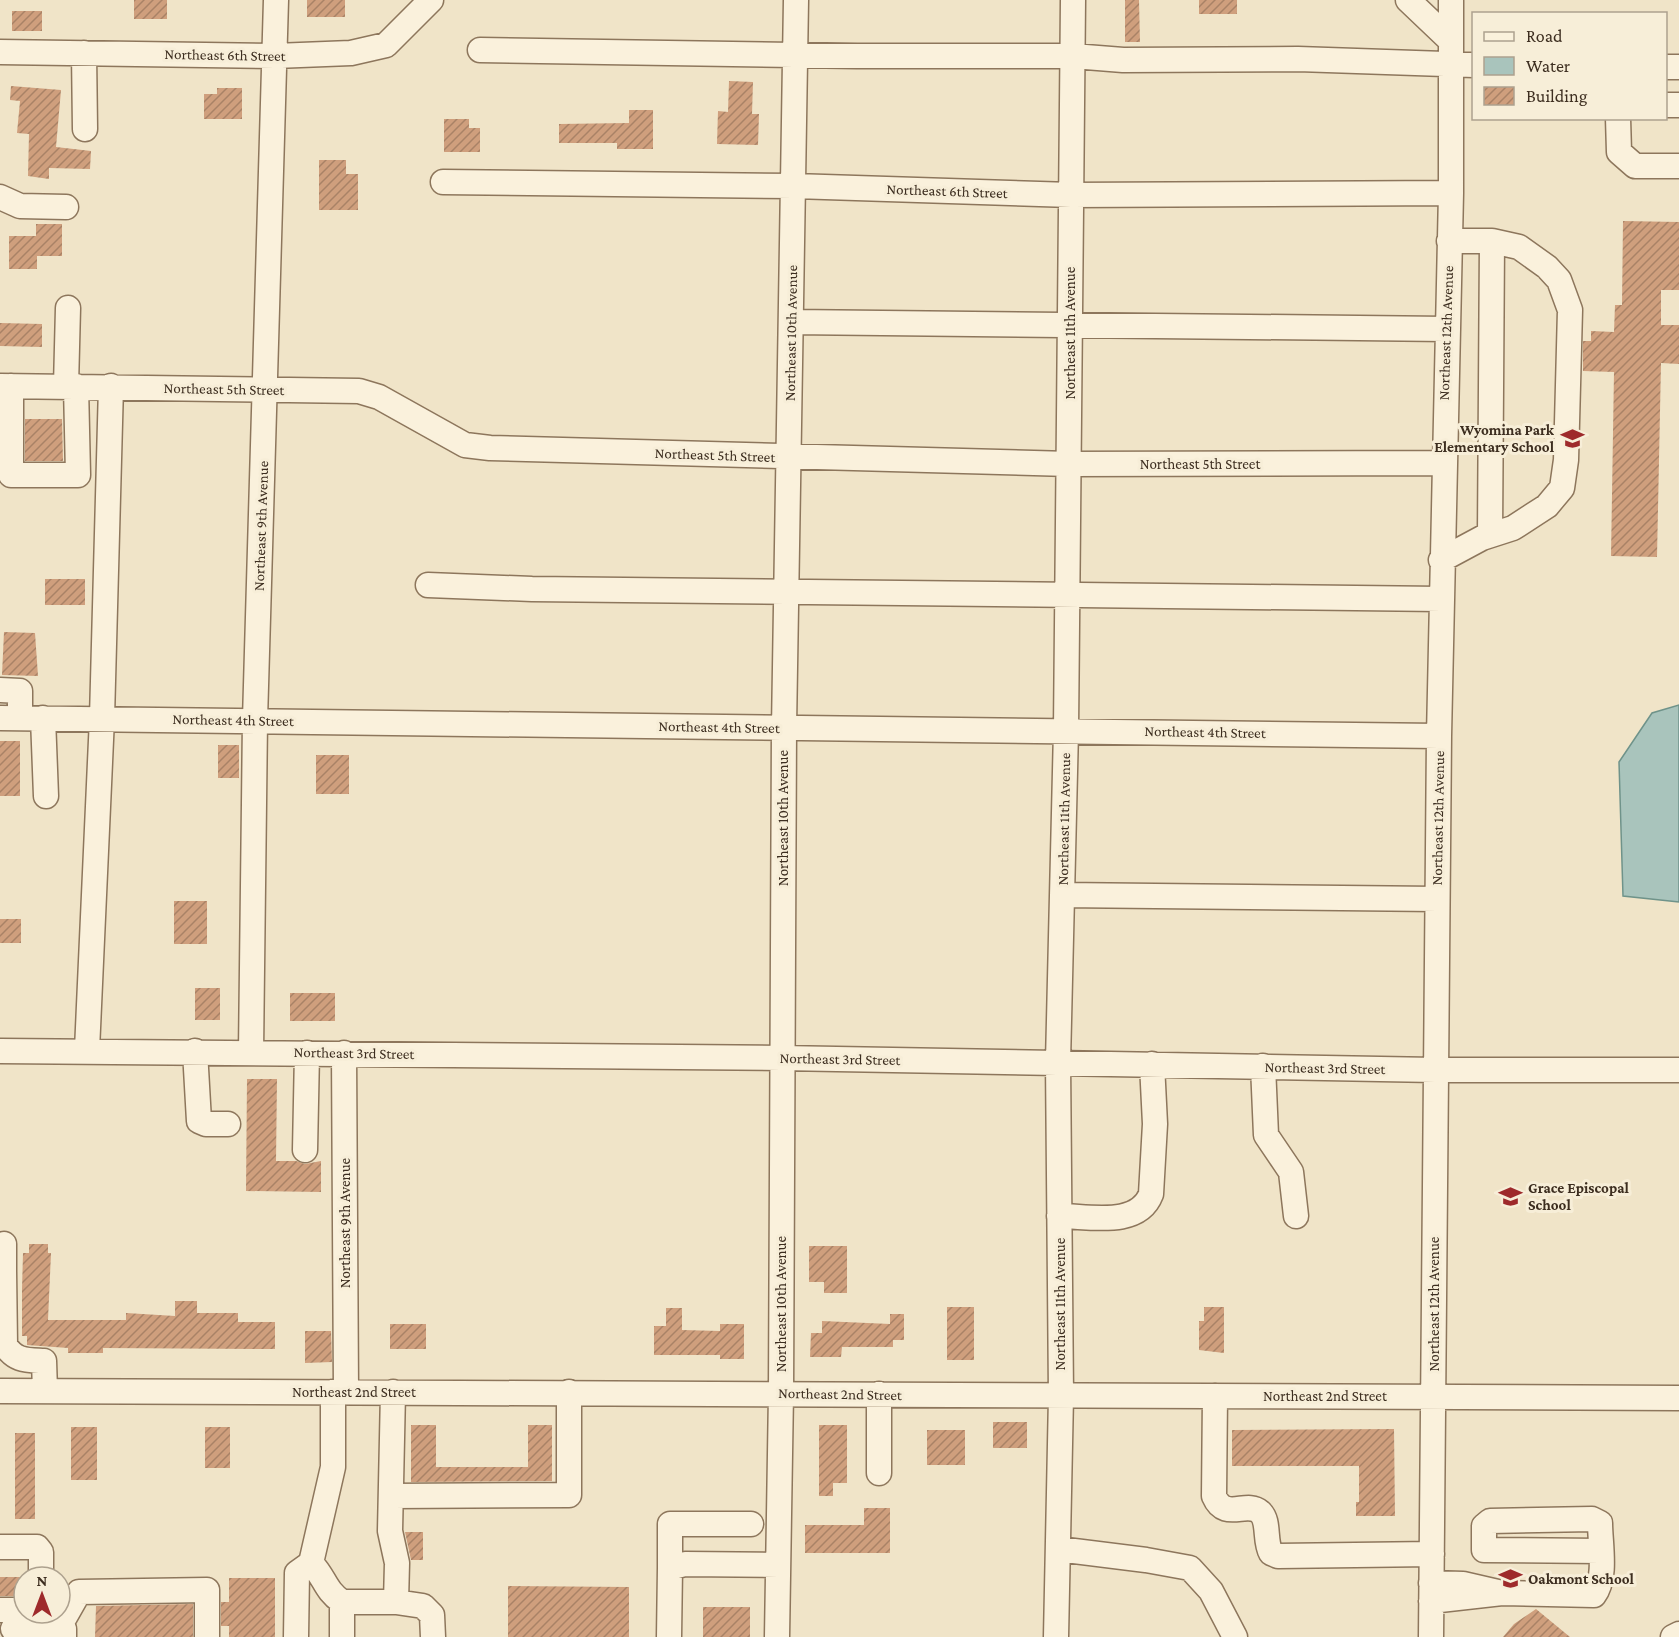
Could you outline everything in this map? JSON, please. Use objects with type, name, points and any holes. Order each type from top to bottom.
[{"type":"street","name":"Northeast 9th Avenue","points":[[252,1052],[255,720],[276,0]]},
{"type":"street","name":"Northeast 6th Street","points":[[0,52],[275,56],[351,53],[386,45],[431,0]]},
{"type":"street","name":"Northeast 10th Avenue","points":[[777,1637],[781,1393],[784,728],[796,0]]},
{"type":"street","name":"Northeast 11th Avenue","points":[[1056,1637],[1060,1396],[1058,1062],[1066,730],[1073,0]]},
{"type":"street","points":[[1408,0],[1450,40]]},
{"type":"street","name":"Northeast 12th Avenue","points":[[1431,1637],[1441,560],[1451,193],[1462,65],[1450,40],[1451,0]]},
{"type":"street","points":[[480,50],[796,55],[1073,56],[1122,60],[1298,60],[1462,65]]},
{"type":"street","points":[[84,53],[85,129]]},
{"type":"street","points":[[1618,120],[1619,152],[1635,166],[1679,166]]},
{"type":"street","name":"Northeast 6th Street","points":[[443,182],[794,186],[1071,195],[1451,193]]},
{"type":"street","points":[[0,197],[20,207],[66,207]]},
{"type":"street","points":[[1441,560],[1490,535],[1513,528],[1538,511],[1562,488],[1566,459],[1570,310],[1559,280],[1547,267],[1519,247],[1492,241],[1449,241]]},
{"type":"street","points":[[1490,535],[1492,241]]},
{"type":"street","points":[[6,386],[11,475],[78,476],[68,308]]},
{"type":"street","points":[[792,322],[1070,323],[1235,328],[1446,329]]},
{"type":"street","name":"Northeast 5th Street","points":[[6,386],[359,391],[379,397],[465,445],[481,447],[1069,464],[1443,463]]},
{"type":"street","points":[[87,1050],[102,718],[111,386]]},
{"type":"street","points":[[428,585],[787,592],[1441,599]]},
{"type":"street","points":[[0,690],[20,691],[21,718],[46,796]]},
{"type":"street","name":"Northeast 4th Street","points":[[21,718],[1438,736]]},
{"type":"street","points":[[1062,895],[1437,898]]},
{"type":"street","name":"Northeast 3rd Street","points":[[0,1051],[781,1058],[1435,1070],[1679,1070]]},
{"type":"street","points":[[195,1051],[199,1121],[206,1124],[228,1124]]},
{"type":"street","points":[[305,1150],[307,1053]]},
{"type":"street","name":"Northeast 9th Avenue","points":[[296,1637],[297,1573],[311,1563],[333,1467],[339,1392],[344,1053]]},
{"type":"street","points":[[1059,1216],[1123,1216],[1139,1212],[1148,1203],[1151,1194],[1155,1134],[1152,1064]]},
{"type":"street","points":[[1263,1066],[1266,1135],[1292,1172],[1296,1216]]},
{"type":"street","points":[[4,1244],[2,1271],[5,1345],[12,1355],[23,1360],[44,1361],[45,1391]]},
{"type":"street","name":"Northeast 2nd Street","points":[[0,1391],[1679,1398]]},
{"type":"street","points":[[393,1392],[390,1531],[397,1563],[396,1602]]},
{"type":"street","points":[[392,1496],[568,1495],[569,1392]]},
{"type":"street","points":[[879,1394],[879,1473]]},
{"type":"street","points":[[1215,1396],[1214,1496],[1218,1504],[1226,1509],[1257,1510],[1262,1513],[1270,1553],[1278,1556],[1432,1554]]},
{"type":"street","points":[[669,1637],[670,1524],[752,1524]]},
{"type":"street","points":[[0,1547],[37,1547],[41,1552],[41,1565]]},
{"type":"street","points":[[1058,1549],[1190,1568],[1211,1591],[1235,1637]]},
{"type":"street","points":[[1431,1592],[1594,1595],[1600,1587],[1600,1551]]},
{"type":"street","points":[[311,1563],[322,1574],[327,1591],[342,1602],[396,1602],[423,1606],[432,1615],[433,1637]]},
{"type":"street","points":[[670,1568],[686,1564],[778,1565]]},
{"type":"street","points":[[10,1623],[61,1633],[79,1592],[207,1590],[207,1637]]},
{"type":"street","points":[[342,1602],[342,1637]]},
{"type":"street","points":[[1673,1637],[1679,1634]]},
{"type":"water","points":[[1679,705],[1679,902],[1623,896],[1619,762],[1652,713]]},
{"type":"building","points":[[134,0],[167,0],[167,19],[134,19]]},
{"type":"building","points":[[307,0],[345,0],[345,17],[307,17]]},
{"type":"building","points":[[1125,0],[1139,0],[1140,42],[1125,42]]},
{"type":"building","points":[[1199,0],[1237,0],[1237,14],[1199,14]]},
{"type":"building","points":[[12,11],[42,11],[42,31],[12,31]]},
{"type":"building","points":[[729,81],[753,82],[752,114],[759,114],[758,145],[717,144],[718,111],[728,112]]},
{"type":"building","points":[[11,86],[61,90],[56,147],[91,151],[90,169],[49,168],[49,179],[28,176],[29,134],[17,133],[20,101],[10,100]]},
{"type":"building","points":[[217,88],[242,88],[242,119],[204,119],[204,94],[217,94]]},
{"type":"building","points":[[629,110],[653,110],[653,149],[617,149],[617,143],[559,143],[559,124],[629,123]]},
{"type":"building","points":[[444,119],[469,119],[469,128],[480,128],[480,152],[444,152]]},
{"type":"building","points":[[319,160],[346,160],[346,174],[358,174],[358,210],[319,210]]},
{"type":"building","points":[[1623,221],[1679,222],[1679,290],[1661,290],[1661,325],[1679,325],[1679,364],[1661,363],[1657,557],[1611,556],[1614,372],[1583,371],[1583,341],[1591,341],[1591,331],[1614,332],[1615,305],[1622,305]]},
{"type":"building","points":[[36,224],[62,224],[62,256],[37,256],[37,269],[9,269],[9,236],[36,236]]},
{"type":"building","points":[[0,323],[42,324],[42,347],[0,346]]},
{"type":"building","points":[[25,419],[62,419],[63,461],[25,461]]},
{"type":"building","points":[[45,579],[85,579],[85,605],[45,605]]},
{"type":"building","points":[[4,632],[35,633],[38,676],[2,675]]},
{"type":"building","points":[[0,741],[20,741],[20,796],[0,796]]},
{"type":"building","points":[[218,745],[239,745],[239,778],[218,778]]},
{"type":"building","points":[[316,755],[349,755],[349,794],[316,794]]},
{"type":"building","points":[[174,901],[207,901],[207,944],[174,944]]},
{"type":"building","points":[[0,919],[21,919],[21,943],[0,943]]},
{"type":"building","points":[[195,988],[220,988],[220,1020],[195,1020]]},
{"type":"building","points":[[290,993],[335,993],[335,1021],[290,1021]]},
{"type":"building","points":[[247,1079],[277,1079],[276,1161],[296,1161],[305,1164],[321,1161],[321,1192],[246,1191]]},
{"type":"building","points":[[29,1244],[48,1244],[48,1253],[51,1253],[48,1320],[126,1320],[126,1313],[175,1316],[175,1301],[197,1301],[197,1313],[238,1313],[238,1322],[275,1322],[275,1349],[103,1348],[103,1353],[68,1353],[68,1348],[27,1345],[27,1336],[22,1336],[22,1290],[23,1253],[29,1253]]},
{"type":"building","points":[[809,1246],[847,1246],[847,1293],[824,1293],[824,1282],[809,1282]]},
{"type":"building","points":[[947,1307],[974,1307],[974,1360],[947,1360]]},
{"type":"building","points":[[1204,1307],[1224,1307],[1224,1353],[1199,1350],[1199,1321],[1204,1321]]},
{"type":"building","points":[[666,1308],[682,1308],[682,1330],[720,1331],[720,1324],[744,1324],[744,1359],[720,1359],[720,1355],[654,1355],[654,1326],[666,1326]]},
{"type":"building","points":[[890,1314],[904,1314],[904,1340],[893,1340],[893,1347],[842,1347],[841,1357],[810,1357],[811,1333],[822,1333],[822,1321],[890,1324]]},
{"type":"building","points":[[390,1324],[426,1324],[426,1349],[390,1349]]},
{"type":"building","points":[[305,1331],[331,1331],[332,1362],[305,1363]]},
{"type":"building","points":[[993,1422],[1027,1422],[1027,1448],[993,1448]]},
{"type":"building","points":[[411,1425],[436,1425],[436,1467],[528,1467],[528,1425],[552,1425],[552,1481],[411,1482]]},
{"type":"building","points":[[819,1425],[847,1425],[847,1483],[833,1483],[833,1496],[819,1496]]},
{"type":"building","points":[[71,1427],[97,1427],[97,1480],[71,1480]]},
{"type":"building","points":[[205,1427],[230,1427],[230,1468],[205,1468]]},
{"type":"building","points":[[1394,1429],[1395,1516],[1356,1516],[1356,1502],[1359,1502],[1359,1466],[1232,1466],[1232,1430]]},
{"type":"building","points":[[927,1430],[965,1430],[965,1465],[927,1465]]},
{"type":"building","points":[[15,1433],[35,1433],[35,1519],[15,1519]]},
{"type":"building","points":[[864,1508],[890,1508],[890,1553],[805,1553],[805,1525],[864,1525]]},
{"type":"building","points":[[405,1532],[423,1532],[423,1560],[411,1560]]},
{"type":"building","points":[[0,1577],[12,1577],[12,1596],[0,1596]]},
{"type":"building","points":[[229,1578],[275,1578],[275,1637],[229,1637],[229,1626],[221,1626],[221,1602],[229,1602]]},
{"type":"building","points":[[508,1586],[629,1587],[629,1637],[508,1637]]},
{"type":"building","points":[[193,1604],[193,1637],[95,1637],[96,1606]]},
{"type":"building","points":[[703,1607],[750,1607],[750,1637],[703,1637]]},
{"type":"building","points":[[1536,1609],[1570,1637],[1503,1637],[1514,1624]]},
{"type":"place","name":"Wyomina Park Elementary School","points":[[1572,439]]},
{"type":"place","name":"Grace Episcopal School","points":[[1510,1197]]},
{"type":"place","name":"Oakmont School","points":[[1510,1579]]}]
